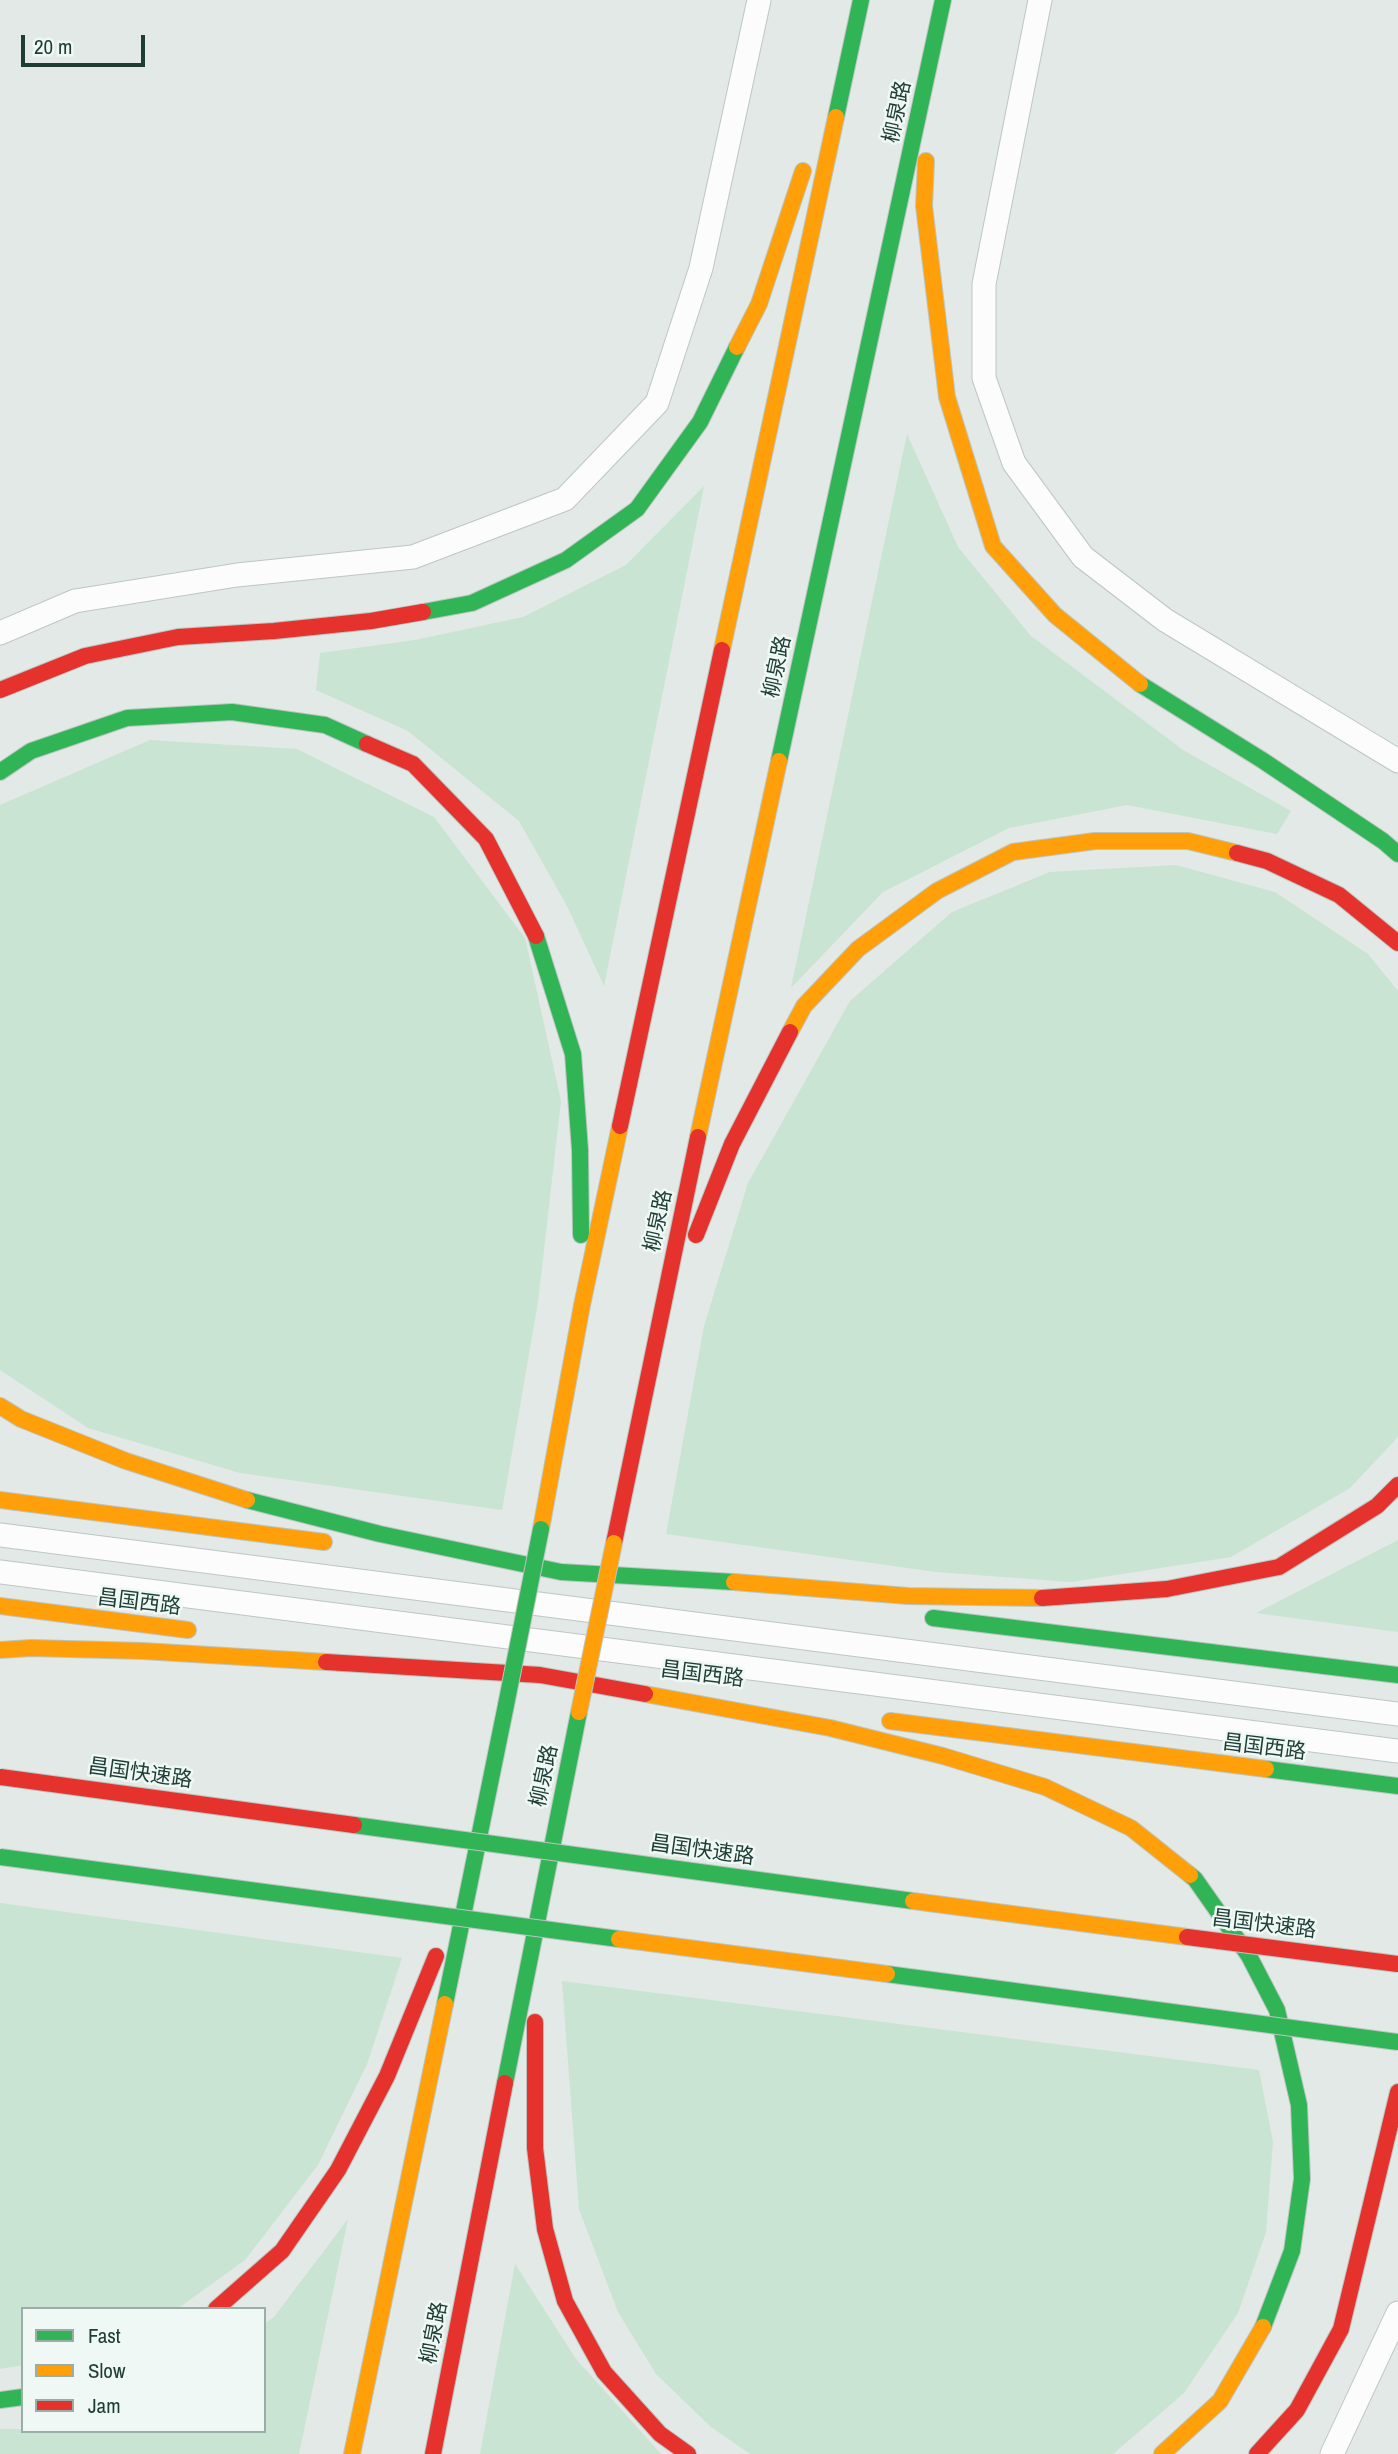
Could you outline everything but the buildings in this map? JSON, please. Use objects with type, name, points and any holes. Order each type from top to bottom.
[{"type":"main road","points":[[816,132],[860,0]]},
{"type":"main road","points":[[352,2454],[506,1706],[582,1305],[860,0]]},
{"type":"main road","name":"柳泉路","points":[[433,2454],[544,1881],[659,1322],[943,0]]},
{"type":"main road","points":[[929,67],[924,206],[935,310],[947,397],[993,546],[1055,615],[1132,678],[1262,760],[1383,841],[1398,854]]},
{"type":"main road","points":[[0,690],[85,656],[178,637],[371,621],[472,603],[566,560],[638,509],[700,422],[759,304],[807,159]]},
{"type":"main road","points":[[0,772],[31,751],[127,718],[232,712],[325,724],[413,764],[486,839],[538,940],[573,1054],[580,1150],[582,1305]]},
{"type":"main road","points":[[659,1322],[733,1144],[763,1080],[804,1006],[858,948],[937,891],[1013,852],[1096,841],[1188,841],[1267,861],[1339,895],[1398,943]]},
{"type":"main road","points":[[0,1406],[21,1419],[126,1461],[242,1499],[380,1534],[561,1572],[908,1596],[1044,1598],[1167,1589],[1279,1567],[1377,1506],[1398,1485]]},
{"type":"main road","points":[[0,1500],[342,1544]]},
{"type":"main road","points":[[370,1547],[849,1608]]},
{"type":"main road","name":"昌国西路","points":[[0,1606],[210,1633]]},
{"type":"main road","points":[[918,1616],[1398,1675]]},
{"type":"main road","name":"昌国西路","points":[[292,1643],[845,1715]]},
{"type":"main road","points":[[0,1650],[31,1648],[156,1651],[540,1675],[830,1728],[943,1756],[1045,1787],[1131,1828],[1195,1879],[1248,1955],[1277,2010],[1299,2105],[1302,2179],[1292,2251],[1266,2322],[1220,2401],[1162,2454]]},
{"type":"main road","name":"昌国西路","points":[[872,1718],[1398,1786]]},
{"type":"main road","name":"昌国快速路","points":[[0,1777],[1398,1964]]},
{"type":"main road","points":[[0,1857],[1398,2042]]},
{"type":"main road","points":[[218,2307],[282,2251],[338,2170],[387,2076],[472,1866]]},
{"type":"main road","points":[[544,1881],[535,1984],[534,2064],[535,2148],[545,2229],[565,2301],[604,2372],[660,2434],[688,2454]]},
{"type":"main road","points":[[1257,2454],[1297,2410],[1341,2329],[1398,2092]]},
{"type":"main road","points":[[0,2400],[21,2397]]},
{"type":"lane","points":[[0,633],[75,601],[237,575],[413,557],[565,499],[657,403],[701,268],[759,0]]},
{"type":"lane","points":[[1040,0],[984,284],[984,378],[1014,463],[1083,557],[1165,620],[1398,761]]},
{"type":"lane","points":[[0,1535],[1398,1714]]},
{"type":"lane","points":[[0,1572],[1398,1751]]},
{"type":"lane","points":[[1332,2454],[1398,2313]]},
{"type":"green space","points":[[907,434],[958,547],[1031,636],[1183,750],[1291,811],[1277,834],[1127,805],[1009,828],[883,892],[791,988]]},
{"type":"green space","points":[[704,486],[604,986],[567,906],[519,821],[408,731],[316,690],[320,653],[415,640],[523,617],[626,565]]},
{"type":"green space","points":[[150,740],[297,749],[434,817],[525,938],[561,1101],[538,1302],[502,1510],[240,1473],[88,1428],[0,1370],[0,805]]},
{"type":"green space","points":[[1176,865],[1275,892],[1368,954],[1398,991],[1398,1437],[1350,1488],[1231,1557],[1071,1582],[936,1572],[666,1534],[704,1326],[748,1183],[850,1001],[952,912],[1050,872]]},
{"type":"green space","points":[[1398,1540],[1398,1632],[1256,1613]]},
{"type":"green space","points":[[0,1903],[402,1958],[367,2064],[318,2165],[245,2260],[180,2307],[21,2307],[21,2365],[0,2369]]},
{"type":"green space","points":[[562,1981],[1259,2070],[1273,2142],[1266,2232],[1238,2313],[1184,2393],[1113,2454],[750,2454],[711,2427],[656,2374],[618,2312],[579,2209]]},
{"type":"green space","points":[[348,2219],[299,2454],[0,2454],[0,2429],[21,2429],[21,2433],[266,2433],[266,2323],[274,2317]]},
{"type":"green space","points":[[515,2264],[576,2359],[661,2454],[480,2454]]},
{"type":"traffic: fast","points":[[836,117],[861,0]]},
{"type":"traffic: fast","points":[[779,761],[943,0]]},
{"type":"traffic: fast","points":[[423,612],[472,603],[566,560],[637,509],[700,422],[737,347]]},
{"type":"traffic: fast","points":[[1140,684],[1262,760],[1383,841],[1398,854]]},
{"type":"traffic: fast","points":[[0,772],[31,751],[127,718],[232,712],[325,725],[367,744]]},
{"type":"traffic: fast","points":[[536,936],[573,1054],[580,1150],[581,1235]]},
{"type":"traffic: fast","points":[[247,1500],[380,1534],[561,1572],[734,1582]]},
{"type":"traffic: fast","points":[[506,1705],[541,1529]]},
{"type":"traffic: fast","points":[[933,1618],[1398,1675]]},
{"type":"traffic: fast","points":[[445,2004],[506,1705]]},
{"type":"traffic: fast","points":[[505,2083],[579,1712]]},
{"type":"traffic: fast","points":[[1266,1769],[1398,1786]]},
{"type":"traffic: fast","points":[[354,1825],[913,1901]]},
{"type":"traffic: fast","points":[[0,1857],[619,1939]]},
{"type":"traffic: fast","points":[[1190,1875],[1249,1956],[1277,2010],[1299,2105],[1302,2179],[1292,2251],[1263,2327]]},
{"type":"traffic: fast","points":[[887,1974],[1398,2042]]},
{"type":"traffic: fast","points":[[0,2400],[21,2397]]},
{"type":"traffic: slow","points":[[722,650],[836,117]]},
{"type":"traffic: slow","points":[[926,161],[924,206],[947,397],[993,546],[1055,615],[1140,684]]},
{"type":"traffic: slow","points":[[737,347],[759,304],[803,171]]},
{"type":"traffic: slow","points":[[698,1137],[779,761]]},
{"type":"traffic: slow","points":[[790,1032],[804,1006],[858,949],[937,891],[1013,852],[1095,841],[1188,841],[1237,853]]},
{"type":"traffic: slow","points":[[541,1529],[582,1305],[620,1126]]},
{"type":"traffic: slow","points":[[0,1406],[21,1419],[126,1461],[247,1500]]},
{"type":"traffic: slow","points":[[0,1500],[324,1542]]},
{"type":"traffic: slow","points":[[579,1712],[614,1543]]},
{"type":"traffic: slow","points":[[734,1582],[908,1596],[1042,1598]]},
{"type":"traffic: slow","points":[[0,1606],[188,1630]]},
{"type":"traffic: slow","points":[[0,1650],[31,1648],[143,1651],[326,1662]]},
{"type":"traffic: slow","points":[[645,1694],[830,1728],[943,1756],[1045,1787],[1131,1828],[1190,1875]]},
{"type":"traffic: slow","points":[[890,1721],[1266,1769]]},
{"type":"traffic: slow","points":[[913,1901],[1187,1937]]},
{"type":"traffic: slow","points":[[619,1939],[887,1974]]},
{"type":"traffic: slow","points":[[352,2454],[445,2004]]},
{"type":"traffic: slow","points":[[1162,2454],[1220,2401],[1263,2327]]},
{"type":"traffic: jam","points":[[0,690],[85,656],[178,637],[274,631],[371,621],[423,612]]},
{"type":"traffic: jam","points":[[620,1126],[722,650]]},
{"type":"traffic: jam","points":[[367,744],[413,764],[486,839],[536,936]]},
{"type":"traffic: jam","points":[[1237,853],[1267,861],[1339,895],[1398,943]]},
{"type":"traffic: jam","points":[[696,1235],[732,1144],[790,1032]]},
{"type":"traffic: jam","points":[[614,1543],[698,1137]]},
{"type":"traffic: jam","points":[[1042,1598],[1167,1589],[1279,1567],[1377,1506],[1398,1485]]},
{"type":"traffic: jam","points":[[326,1662],[540,1675],[645,1694]]},
{"type":"traffic: jam","points":[[0,1777],[354,1825]]},
{"type":"traffic: jam","points":[[1187,1937],[1398,1964]]},
{"type":"traffic: jam","points":[[218,2307],[282,2251],[338,2170],[387,2076],[436,1956]]},
{"type":"traffic: jam","points":[[535,2022],[535,2148],[545,2229],[565,2301],[604,2372],[660,2434],[688,2454]]},
{"type":"traffic: jam","points":[[433,2454],[505,2083]]},
{"type":"traffic: jam","points":[[1257,2454],[1297,2410],[1341,2329],[1398,2092]]}]
